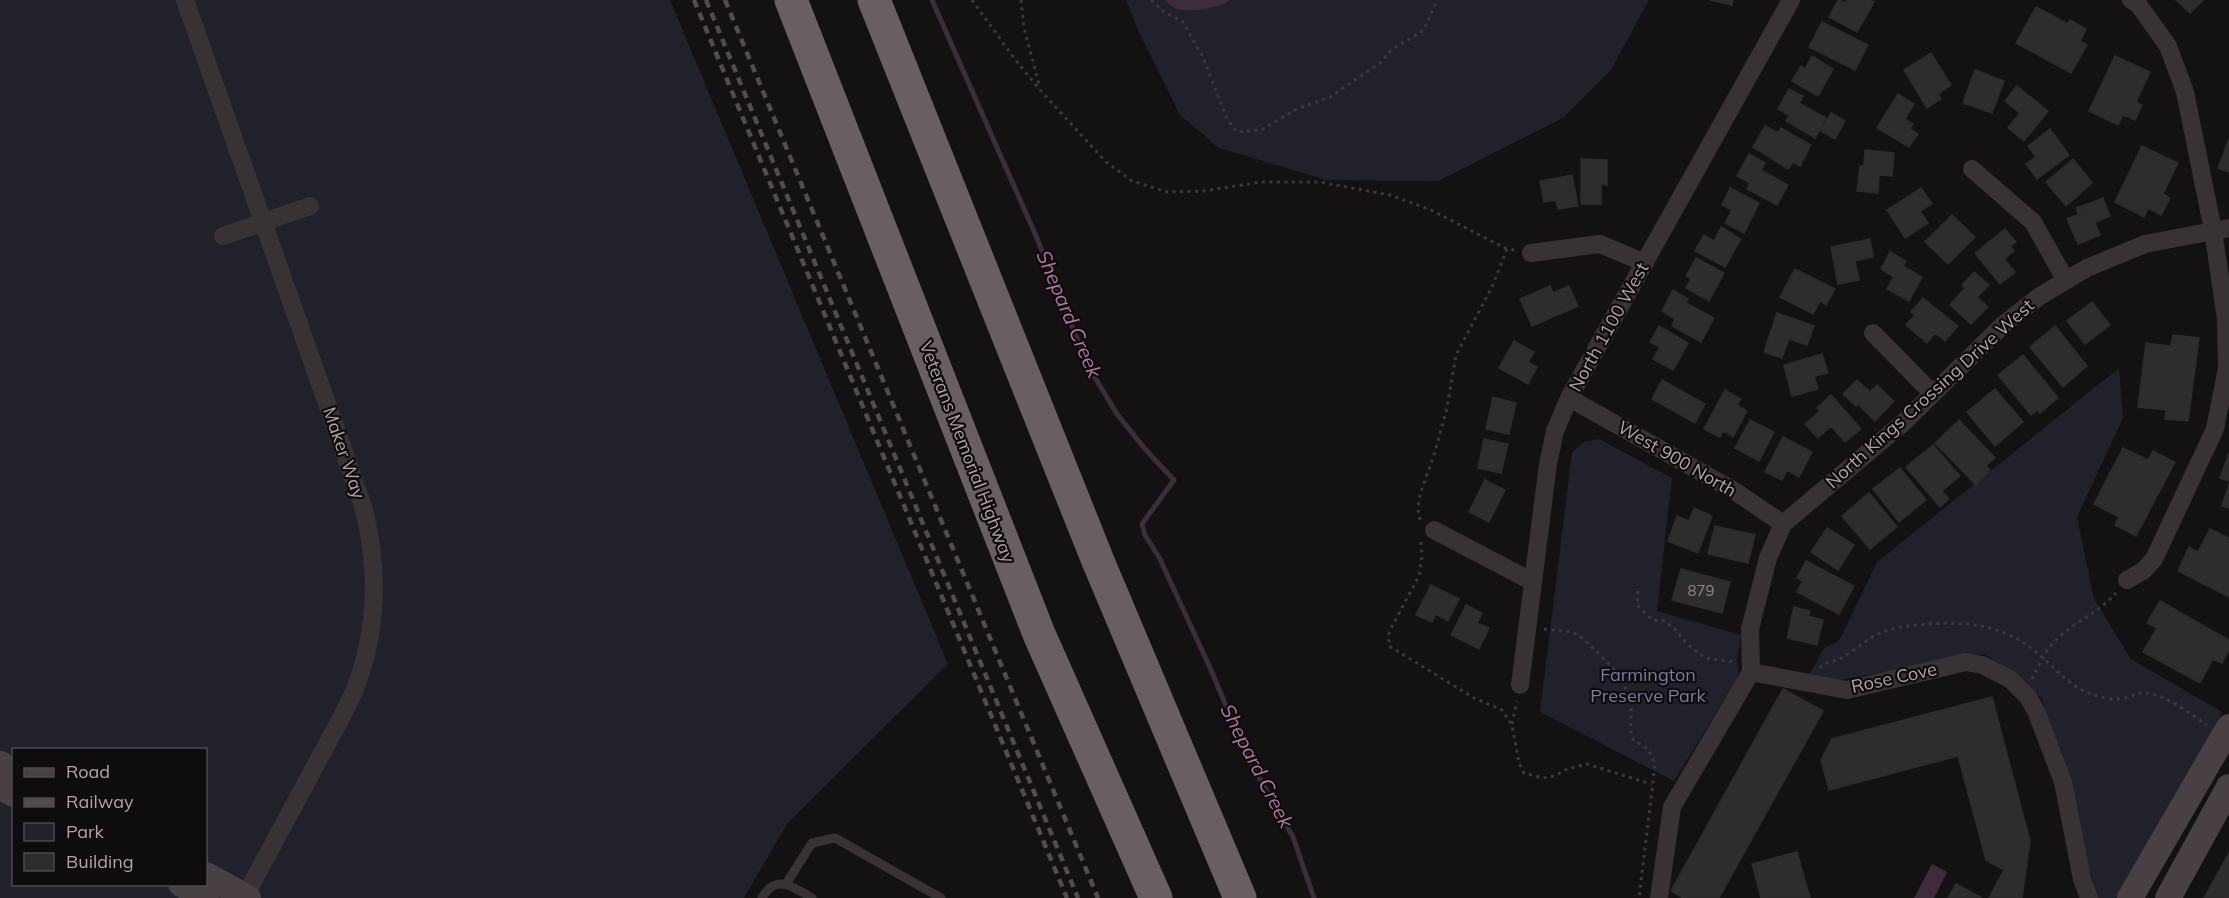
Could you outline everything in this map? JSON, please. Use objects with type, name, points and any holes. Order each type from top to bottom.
[{"type":"highway","name":"Veterans Memorial Highway","points":[[791,0],[1039,634],[1156,898]]},
{"type":"highway","points":[[874,0],[1098,561],[1240,898]]},
{"type":"street","name":"Maker Way","points":[[185,0],[363,506],[373,557],[375,594],[368,648],[354,689],[246,897]]},
{"type":"street","name":"North 1100 West","points":[[1520,685],[1548,464],[1555,430],[1569,398],[1791,0]]},
{"type":"street","points":[[2127,580],[2143,571],[2154,559],[2215,429],[2227,368],[2221,229],[2185,92],[2168,46],[2138,4],[2131,0]]},
{"type":"street","points":[[1972,169],[2033,222],[2066,279]]},
{"type":"street","points":[[223,236],[310,206]]},
{"type":"street","name":"North Kings Crossing Drive West","points":[[1751,672],[1750,629],[1768,558],[1783,524],[1904,422],[2004,324],[2040,296],[2087,268],[2145,244],[2221,229]]},
{"type":"street","points":[[1531,253],[1600,244],[1645,263]]},
{"type":"street","points":[[1873,333],[1933,393]]},
{"type":"street","name":"West 900 North","points":[[1569,398],[1733,490],[1783,524]]},
{"type":"street","points":[[1434,530],[1533,582]]},
{"type":"street","name":"Rose Cove","points":[[1751,672],[1847,690],[1966,662],[1982,665],[2010,679],[2028,697],[2036,711],[2063,782],[2082,879],[2089,898]]},
{"type":"street","points":[[1659,898],[1672,807],[1751,672]]},
{"type":"street","points":[[2130,898],[2229,727]]},
{"type":"street","points":[[2168,898],[2229,787]]},
{"type":"street","points":[[207,876],[246,897]]},
{"type":"street","points":[[183,886],[206,898]]},
{"type":"lane","points":[[786,884],[812,843],[835,838],[941,898]]},
{"type":"lane","points":[[762,898],[768,888],[776,884],[786,884],[812,898]]},
{"type":"path","points":[[972,0],[1040,90],[1106,162],[1132,181],[1167,192],[1204,191],[1261,182],[1319,182],[1390,195],[1431,210],[1507,249]]},
{"type":"path","points":[[1021,0],[1024,28],[1040,90]]},
{"type":"path","points":[[1151,0],[1164,12],[1182,21],[1202,55],[1227,119],[1237,132],[1261,130],[1297,109],[1330,97],[1380,63],[1391,51],[1424,30],[1437,0]]},
{"type":"path","points":[[2030,681],[2043,657],[2057,639],[2106,603],[2127,580]]},
{"type":"path","points":[[1638,591],[1637,605],[1652,620],[1665,621],[1686,643],[1705,658],[1734,661],[1751,672]]},
{"type":"path","points":[[1527,627],[1572,632],[1580,636],[1619,674],[1628,691],[1631,710],[1630,735],[1634,741],[1650,750],[1655,765],[1638,898]]},
{"type":"path","points":[[1512,725],[1520,685]]},
{"type":"green space","points":[[0,0],[670,0],[948,664],[787,824],[744,898],[0,898]]},
{"type":"green space","points":[[1126,0],[1649,0],[1611,70],[1563,118],[1438,181],[1326,180],[1219,148],[1180,115],[1138,30]]},
{"type":"green space","points":[[2119,368],[2123,418],[2077,517],[2094,599],[2131,659],[2222,712],[2121,898],[2097,898],[2042,698],[1985,654],[1835,681],[1809,675],[1824,648],[1839,641],[1877,562]]},
{"type":"green space","name":"Farmington Preserve Park","points":[[1599,439],[1672,478],[1657,611],[1741,635],[1737,660],[1739,676],[1674,781],[1540,712],[1572,452],[1584,442]]},
{"type":"shaded area","points":[[1165,0],[1230,0],[1212,7],[1182,10]]},
{"type":"shaded area","points":[[1932,864],[1947,872],[1934,898],[1914,898]]},
{"type":"building","points":[[1710,0],[1733,0],[1732,5]]},
{"type":"building","points":[[1838,0],[1845,3],[1847,0],[1874,2],[1857,32],[1829,17]]},
{"type":"building","points":[[2176,0],[2203,0],[2190,13]]},
{"type":"building","points":[[2036,7],[2068,24],[2070,20],[2086,29],[2080,41],[2087,45],[2071,73],[2016,43]]},
{"type":"building","points":[[1822,22],[1868,45],[1855,70],[1809,47]]},
{"type":"building","points":[[1931,53],[1951,85],[1938,94],[1941,99],[1927,108],[1904,70]]},
{"type":"building","points":[[1812,56],[1833,69],[1818,96],[1792,81],[1801,66],[1805,69]]},
{"type":"building","points":[[2115,56],[2150,72],[2136,102],[2142,105],[2135,120],[2123,115],[2118,125],[2089,111]]},
{"type":"building","points":[[1975,70],[2004,81],[1992,113],[1963,103]]},
{"type":"building","points":[[2017,86],[2048,111],[2024,141],[2008,128],[2020,113],[2005,101]]},
{"type":"building","points":[[1789,89],[1803,96],[1799,103],[1826,118],[1815,138],[1786,121],[1789,115],[1778,109]]},
{"type":"building","points":[[1898,94],[1914,104],[1905,119],[1913,124],[1910,129],[1918,134],[1909,147],[1877,128]]},
{"type":"building","points":[[1831,113],[1845,121],[1835,139],[1821,131]]},
{"type":"building","points":[[1765,126],[1778,133],[1781,128],[1811,145],[1800,166],[1793,162],[1788,169],[1753,147]]},
{"type":"building","points":[[2050,129],[2069,155],[2037,179],[2026,164],[2036,157],[2028,146]]},
{"type":"building","points":[[2229,139],[2229,172],[2218,168]]},
{"type":"building","points":[[2142,146],[2178,163],[2163,194],[2170,198],[2161,215],[2148,208],[2144,217],[2115,202]]},
{"type":"building","points":[[1865,150],[1894,153],[1892,176],[1879,175],[1878,193],[1857,191],[1860,166],[1864,166]]},
{"type":"building","points":[[1749,154],[1765,163],[1761,170],[1788,185],[1777,205],[1747,189],[1750,183],[1737,176]]},
{"type":"building","points":[[1581,159],[1607,160],[1607,185],[1601,184],[1601,204],[1581,204]]},
{"type":"building","points":[[2073,159],[2092,183],[2066,206],[2046,182]]},
{"type":"building","points":[[1572,175],[1578,206],[1558,209],[1556,200],[1544,202],[1540,181]]},
{"type":"building","points":[[1730,188],[1759,203],[1744,233],[1725,223],[1732,210],[1722,205]]},
{"type":"building","points":[[1921,188],[1932,204],[1920,211],[1928,223],[1905,238],[1887,210]]},
{"type":"building","points":[[2103,198],[2110,216],[2095,222],[2100,235],[2078,244],[2067,219],[2091,209],[2089,204]]},
{"type":"building","points":[[2088,204],[2090,209],[2078,213],[2076,208]]},
{"type":"building","points":[[1952,215],[1975,237],[1948,264],[1925,242]]},
{"type":"building","points":[[1721,227],[1741,239],[1725,267],[1695,251],[1704,235],[1714,241]]},
{"type":"building","points":[[2005,229],[2016,242],[2010,246],[2014,251],[2004,259],[2015,272],[2000,284],[1975,253]]},
{"type":"building","points":[[1870,239],[1873,257],[1855,261],[1859,280],[1838,284],[1831,247]]},
{"type":"building","points":[[1890,252],[1906,261],[1903,266],[1922,277],[1909,301],[1887,289],[1894,277],[1881,269]]},
{"type":"building","points":[[1696,258],[1724,273],[1709,301],[1686,288],[1691,279],[1686,276]]},
{"type":"building","points":[[1795,269],[1835,289],[1826,305],[1820,301],[1813,314],[1780,297]]},
{"type":"building","points":[[1974,272],[1989,285],[1977,297],[1988,307],[1971,324],[1950,305],[1965,288],[1962,285]]},
{"type":"building","points":[[1550,286],[1553,293],[1569,286],[1578,306],[1532,326],[1520,299]]},
{"type":"building","points":[[1673,290],[1688,299],[1686,303],[1714,318],[1701,342],[1672,326],[1675,319],[1662,311]]},
{"type":"building","points":[[1923,298],[1958,326],[1945,341],[1935,333],[1927,343],[1906,325],[1915,315],[1911,312]]},
{"type":"building","points":[[2092,302],[2110,325],[2085,344],[2067,321]]},
{"type":"building","points":[[1777,313],[1814,326],[1807,345],[1789,339],[1782,358],[1764,352]]},
{"type":"building","points":[[1659,326],[1688,343],[1673,370],[1653,359],[1660,347],[1650,342]]},
{"type":"building","points":[[2055,326],[2087,366],[2063,387],[2030,347]]},
{"type":"building","points":[[2173,335],[2199,338],[2188,421],[2165,419],[2166,410],[2138,407],[2146,343],[2171,346]]},
{"type":"building","points":[[1514,341],[1534,352],[1528,362],[1537,367],[1528,384],[1499,368]]},
{"type":"building","points":[[1822,354],[1828,373],[1814,376],[1818,389],[1792,396],[1784,365]]},
{"type":"building","points":[[2023,355],[2058,398],[2040,413],[2037,410],[2031,415],[1998,375]]},
{"type":"building","points":[[1662,380],[1705,404],[1695,423],[1652,399]]},
{"type":"building","points":[[1857,380],[1870,392],[1877,385],[1894,401],[1875,421],[1858,404],[1856,406],[1843,394]]},
{"type":"building","points":[[1995,389],[2023,422],[1995,446],[1967,412]]},
{"type":"building","points":[[1725,390],[1741,399],[1737,405],[1747,411],[1733,437],[1723,431],[1720,437],[1704,429]]},
{"type":"building","points":[[1831,395],[1861,429],[1845,442],[1831,426],[1818,438],[1805,424],[1820,411],[1817,408]]},
{"type":"building","points":[[1493,397],[1516,403],[1509,434],[1486,429]]},
{"type":"building","points":[[1750,420],[1774,432],[1759,461],[1735,448]]},
{"type":"building","points":[[1959,420],[1995,458],[1986,466],[1990,470],[1976,485],[1935,443]]},
{"type":"building","points":[[1783,437],[1812,452],[1799,477],[1787,470],[1782,480],[1765,472]]},
{"type":"building","points":[[1484,439],[1508,444],[1501,473],[1478,468]]},
{"type":"building","points":[[1933,445],[1960,476],[1942,491],[1949,499],[1940,507],[1906,467]]},
{"type":"building","points":[[2123,448],[2148,460],[2153,451],[2175,462],[2136,536],[2115,525],[2119,517],[2094,504]]},
{"type":"building","points":[[2229,453],[2229,481],[2220,478]]},
{"type":"building","points":[[1900,468],[1926,500],[1899,522],[1873,489]]},
{"type":"building","points":[[1485,480],[1505,490],[1489,522],[1469,512]]},
{"type":"building","points":[[2229,484],[2229,508],[2222,506]]},
{"type":"building","points":[[1869,493],[1897,527],[1870,549],[1842,516]]},
{"type":"building","points":[[1694,508],[1712,516],[1698,553],[1668,541],[1677,516],[1689,521]]},
{"type":"building","points":[[1715,526],[1755,535],[1748,563],[1708,554]]},
{"type":"building","points":[[1827,528],[1854,545],[1838,570],[1811,552]]},
{"type":"building","points":[[2210,529],[2229,538],[2229,597],[2178,571],[2189,547],[2198,552]]},
{"type":"building","points":[[1806,561],[1854,586],[1839,614],[1797,592],[1803,581],[1797,578]]},
{"type":"building","points":[[1681,569],[1730,582],[1722,613],[1672,600]]},
{"type":"building","points":[[1431,585],[1459,599],[1448,621],[1436,614],[1432,622],[1416,615]]},
{"type":"building","points":[[2160,601],[2229,640],[2229,650],[2222,663],[2213,659],[2200,683],[2143,652],[2157,628],[2147,623]]},
{"type":"building","points":[[1466,605],[1482,613],[1477,623],[1489,628],[1479,649],[1451,635]]},
{"type":"building","points":[[1794,607],[1810,611],[1808,616],[1823,620],[1817,645],[1787,638]]},
{"type":"building","points":[[1783,689],[1823,711],[1719,898],[1683,898],[1671,891]]},
{"type":"building","points":[[1992,697],[2030,841],[2022,898],[1989,898],[2004,870],[1986,860],[1958,756],[1829,790],[1821,760],[1832,739]]},
{"type":"building","points":[[1797,852],[1810,898],[1761,898],[1752,864]]},
{"type":"building","points":[[2229,853],[2229,898],[2204,898]]},
{"type":"building","points":[[1956,884],[1982,898],[1948,898]]},
{"type":"waterway","name":"Shepard Creek","points":[[932,0],[1036,236],[1088,366],[1117,414],[1174,480],[1142,524],[1145,535],[1160,559],[1248,758],[1293,837],[1314,898]]},
{"type":"railway","points":[[694,0],[1067,898]]},
{"type":"railway","points":[[706,0],[1078,898]]},
{"type":"railway","points":[[725,0],[1098,898]]}]
